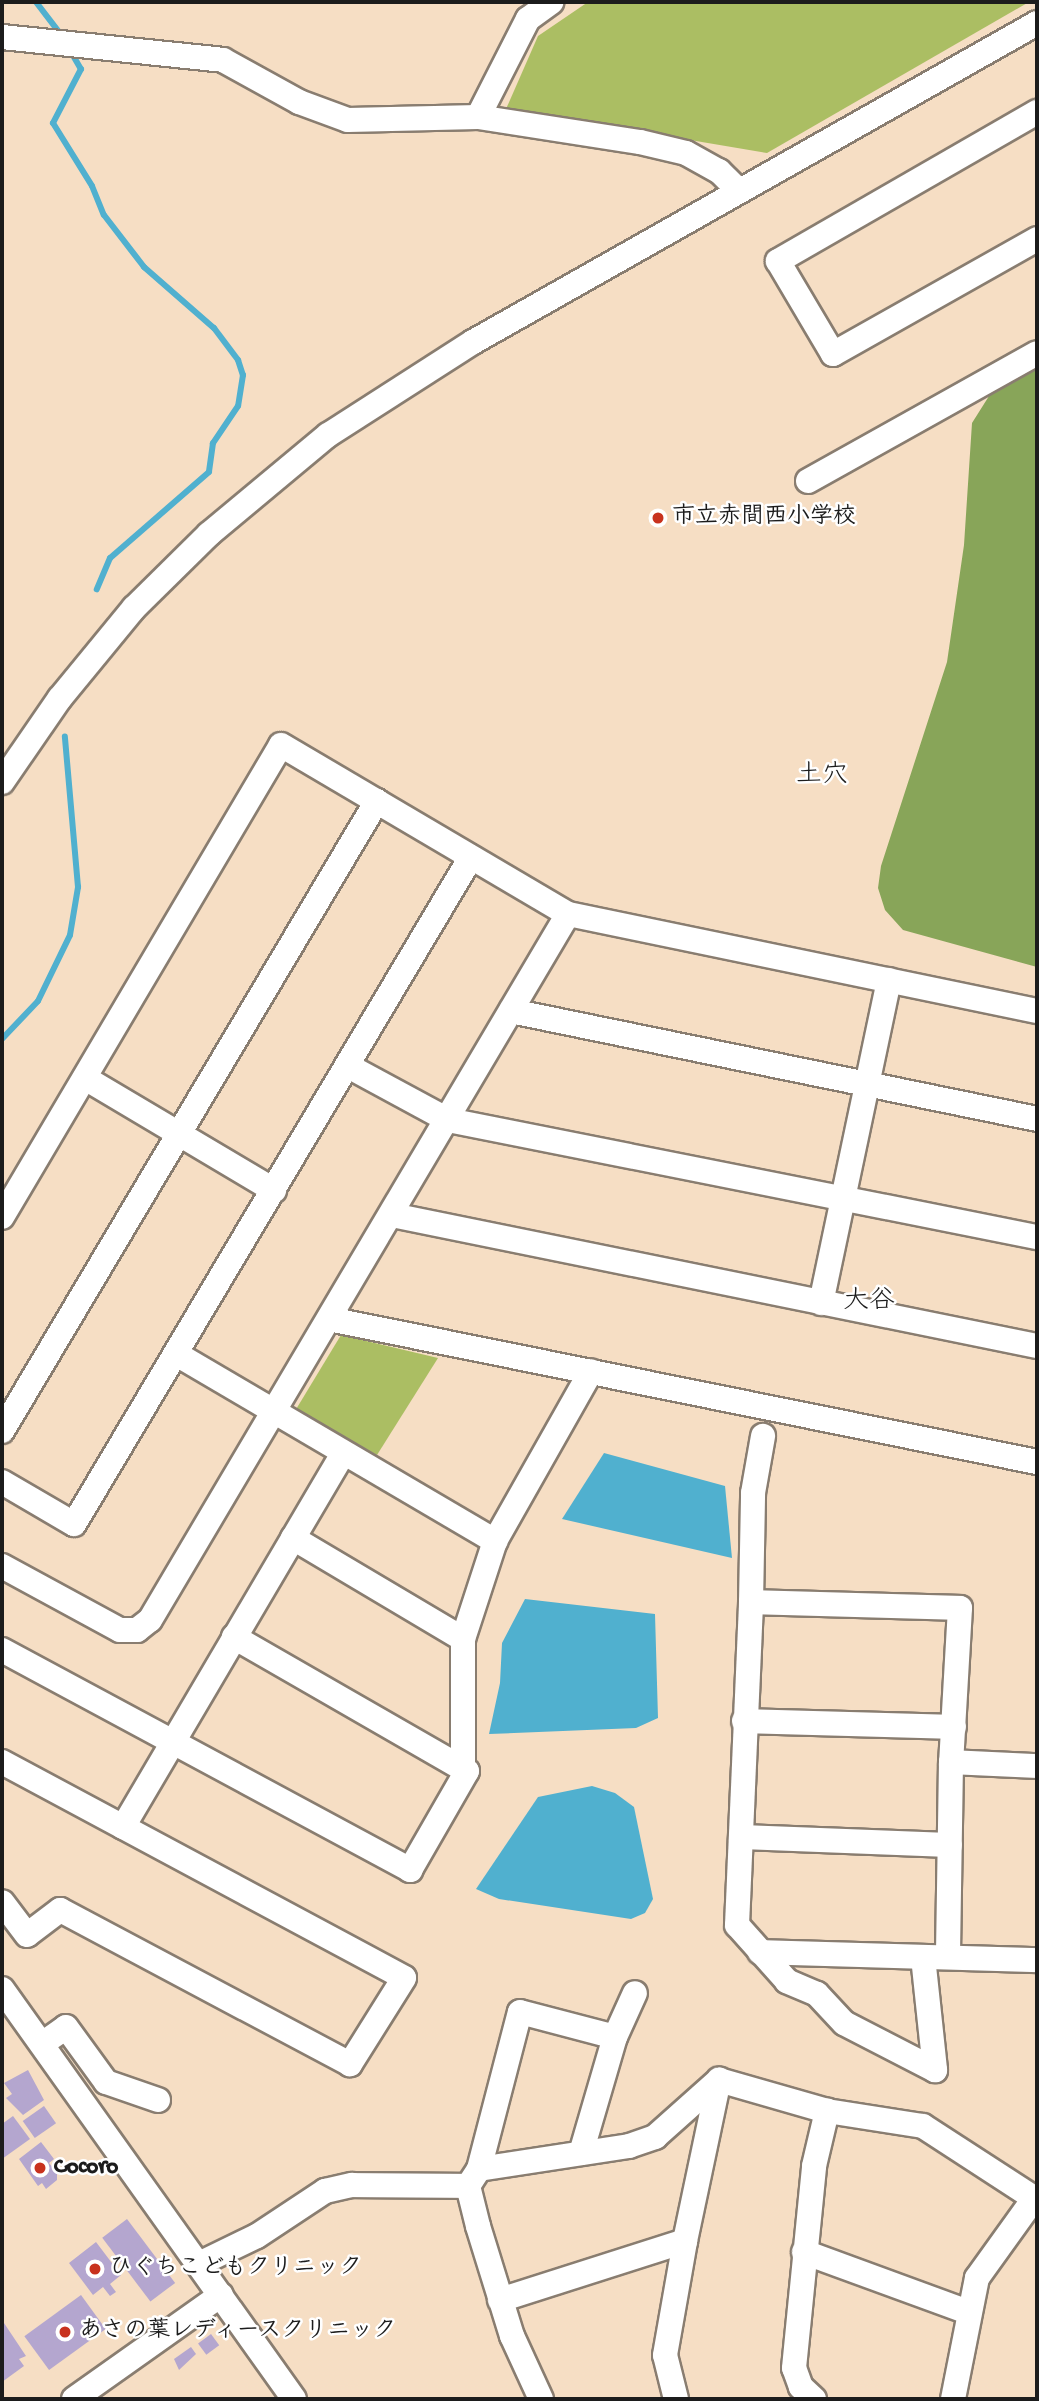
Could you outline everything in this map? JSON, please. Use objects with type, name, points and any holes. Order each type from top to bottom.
[{"type":"street","points":[[478,117],[527,19],[551,2]]},
{"type":"street","points":[[2,782],[60,698],[134,608],[285,468],[414,377],[1037,23]]},
{"type":"street","points":[[2,37],[223,60],[299,102],[348,120],[478,117],[686,153],[719,171],[739,191]]},
{"type":"street","points":[[1037,112],[778,261],[833,355],[1037,239]]},
{"type":"street","points":[[808,481],[1037,354]]},
{"type":"street","points":[[2,1217],[281,745],[568,914],[1037,1011]]},
{"type":"street","points":[[2,1431],[377,801]]},
{"type":"street","points":[[2,1482],[74,1524],[178,1355],[471,857]]},
{"type":"street","points":[[2,1566],[120,1630],[137,1630],[164,1599],[568,914]]},
{"type":"street","points":[[821,1303],[841,1197],[889,980]]},
{"type":"street","points":[[511,1011],[1037,1119]]},
{"type":"street","points":[[348,1066],[448,1119],[1037,1237]]},
{"type":"street","points":[[85,1078],[274,1190]]},
{"type":"street","points":[[392,1215],[1037,1346]]},
{"type":"street","points":[[330,1319],[1037,1462]]},
{"type":"street","points":[[178,1355],[495,1541]]},
{"type":"street","points":[[463,1767],[463,1639],[495,1541],[591,1371]]},
{"type":"street","points":[[751,1602],[960,1608],[951,1762],[950,1845],[936,1957],[934,2070],[844,2023],[817,1994],[787,1981],[737,1925],[753,1493],[763,1436]]},
{"type":"street","points":[[122,1827],[343,1453]]},
{"type":"street","points":[[293,1538],[463,1639]]},
{"type":"street","points":[[2,1650],[410,1870],[467,1771],[233,1637]]},
{"type":"street","points":[[744,1721],[954,1727]]},
{"type":"street","points":[[2,1762],[404,1978],[350,2064],[60,1910],[27,1935],[2,1902]]},
{"type":"street","points":[[951,1762],[1037,1766]]},
{"type":"street","points":[[741,1837],[950,1845]]},
{"type":"street","points":[[761,1952],[1037,1960]]},
{"type":"street","points":[[2,1989],[294,2399]]},
{"type":"street","points":[[581,2153],[615,2037],[635,1993]]},
{"type":"street","points":[[541,2399],[500,2300],[473,2177],[520,2012],[615,2037]]},
{"type":"street","points":[[42,2044],[66,2027],[106,2082],[158,2100]]},
{"type":"street","points":[[200,2264],[257,2236],[325,2191],[352,2185],[473,2177],[581,2153],[629,2146],[655,2137],[719,2081]]},
{"type":"street","points":[[719,2081],[827,2111],[923,2126],[1035,2200],[978,2278],[968,2312],[953,2399]]},
{"type":"street","points":[[676,2399],[664,2355],[719,2081]]},
{"type":"street","points":[[814,2399],[801,2387],[794,2368],[814,2166],[827,2111]]},
{"type":"street","points":[[500,2300],[685,2241]]},
{"type":"street","points":[[804,2252],[968,2312]]},
{"type":"street","points":[[74,2399],[221,2295]]},
{"type":"green space","points":[[588,2],[1029,2],[767,153],[506,109],[538,36]]},
{"type":"green space","points":[[1037,337],[1037,967],[903,930],[885,910],[878,888],[881,866],[947,662],[964,545],[972,423],[1013,358]]},
{"type":"green space","points":[[341,1335],[438,1358],[377,1455],[295,1411]]},
{"type":"water","points":[[604,1453],[725,1486],[732,1558],[562,1519]]},
{"type":"water","points":[[525,1599],[655,1614],[658,1718],[636,1728],[489,1734],[500,1683],[502,1643]]},
{"type":"water","points":[[592,1786],[615,1793],[634,1807],[653,1899],[645,1913],[631,1919],[499,1899],[476,1889],[538,1797]]},
{"type":"building","points":[[28,2070],[44,2100],[23,2115],[6,2098],[12,2094],[4,2083]]},
{"type":"building","points":[[44,2106],[56,2123],[35,2138],[23,2121]]},
{"type":"building","points":[[13,2116],[30,2139],[2,2159],[2,2124]]},
{"type":"building","name":"Cocoro","points":[[41,2142],[54,2159],[49,2163],[57,2173],[57,2180],[46,2189],[42,2183],[38,2186],[19,2159]]},
{"type":"building","points":[[127,2219],[175,2283],[150,2302],[102,2238]]},
{"type":"building","name":"ひぐちこどもクリニック","points":[[96,2242],[121,2275],[110,2284],[116,2292],[110,2296],[103,2287],[93,2295],[69,2263]]},
{"type":"building","name":"あさの葉レディースクリニック","points":[[81,2295],[106,2329],[49,2370],[24,2336]]},
{"type":"building","points":[[2,2320],[26,2356],[19,2359],[24,2366],[2,2382]]},
{"type":"building","points":[[211,2334],[219,2345],[206,2355],[198,2343]]},
{"type":"building","points":[[191,2347],[196,2354],[179,2370],[174,2359]]},
{"type":"waterway","points":[[36,2],[62,36]]},
{"type":"waterway","points":[[71,52],[81,69],[53,123],[92,186],[104,215],[144,267],[214,328],[238,360],[243,375],[238,406],[213,443],[209,472],[110,558],[97,589]]},
{"type":"waterway","points":[[2,1039],[38,1001],[70,935],[78,887],[65,737]]},
{"type":"place","name":"市立赤間西小学校","points":[[658,518]]},
{"type":"place","name":"Cocoro","points":[[40,2168]]},
{"type":"place","name":"ひぐちこどもクリニック","points":[[95,2269]]},
{"type":"place","name":"あさの葉レディースクリニック","points":[[65,2332]]},
{"type":"district","name":"土穴","points":[[822,777]]},
{"type":"district","name":"大谷","points":[[869,1303]]}]
